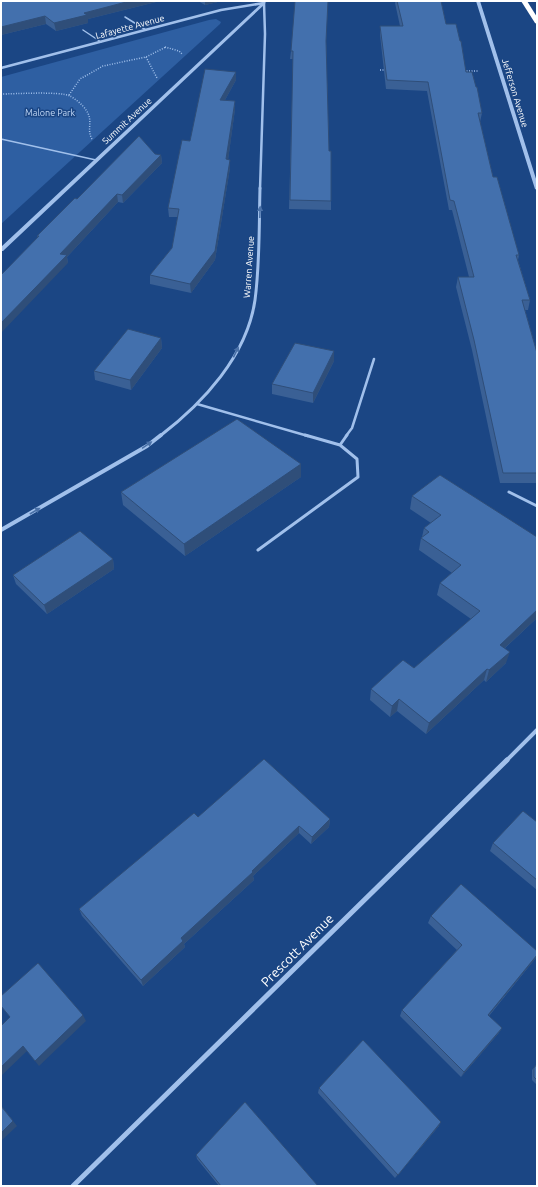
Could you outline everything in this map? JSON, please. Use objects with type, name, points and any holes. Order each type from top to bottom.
[{"type":"highway","points":[[524,1],[537,22]]},
{"type":"street","name":"Jefferson Avenue","points":[[478,1],[537,189]]},
{"type":"street","name":"Lafayette Avenue","points":[[1,68],[221,10],[264,2]]},
{"type":"street","name":"Summit Avenue","points":[[1,250],[264,2]]},
{"type":"street","name":"Warren Avenue","points":[[1,530],[147,446],[182,419],[197,404],[210,390],[233,358],[248,327],[255,301],[259,235],[265,34],[264,2]]},
{"type":"street","name":"Prescott Avenue","points":[[73,1186],[537,730]]},
{"type":"lane","points":[[125,17],[146,30]]},
{"type":"lane","points":[[83,30],[101,42]]},
{"type":"lane","points":[[1,139],[96,160]]},
{"type":"lane","points":[[340,445],[352,428],[374,359]]},
{"type":"lane","points":[[197,404],[340,445],[358,459],[358,477],[258,550]]},
{"type":"lane","points":[[509,492],[537,506]]},
{"type":"path","points":[[69,95],[80,79],[103,66],[146,57],[166,47]]},
{"type":"path","points":[[380,70],[388,70]]},
{"type":"path","points":[[458,71],[500,71]]},
{"type":"path","points":[[1,94],[41,93],[69,95],[86,109],[91,121],[89,134]]},
{"type":"green space","name":"Malone Park","points":[[216,19],[221,22],[220,24],[1,224],[1,77]]},
{"type":"building","points":[[1,1],[130,1],[84,13],[87,15],[54,23],[45,16],[1,27]]},
{"type":"building","points":[[295,1],[328,1],[326,41],[329,151],[331,151],[331,201],[290,200],[293,51],[291,51]]},
{"type":"building","points":[[397,1],[441,1],[446,24],[456,24],[461,41],[466,72],[472,72],[477,87],[482,113],[478,113],[493,177],[497,177],[519,255],[516,255],[530,300],[522,300],[537,353],[537,473],[503,473],[474,340],[458,277],[474,277],[454,201],[450,200],[428,82],[387,80],[380,26],[403,26]]},
{"type":"building","points":[[205,69],[236,72],[220,100],[235,101],[226,159],[230,160],[215,251],[190,284],[150,275],[172,248],[179,209],[168,208],[182,140],[190,141]]},
{"type":"building","points":[[139,136],[155,154],[161,155],[122,195],[117,194],[60,254],[67,255],[1,323],[1,275],[39,236],[37,236],[75,198],[77,199]]},
{"type":"building","points":[[128,329],[161,338],[130,380],[94,371]]},
{"type":"building","points":[[295,343],[334,351],[313,393],[272,384]]},
{"type":"building","points":[[237,419],[301,464],[184,544],[121,492]]},
{"type":"building","points":[[440,475],[537,537],[537,610],[500,645],[510,652],[489,670],[487,669],[429,723],[399,699],[392,706],[371,689],[403,660],[414,668],[480,611],[440,583],[461,565],[421,538],[429,532],[424,528],[441,515],[412,496]]},
{"type":"building","points":[[80,531],[113,559],[44,605],[13,575]]},
{"type":"building","points":[[264,759],[330,819],[312,837],[299,826],[252,871],[253,872],[181,938],[183,941],[141,980],[79,909],[194,813],[198,817]]},
{"type":"building","points":[[523,811],[537,822],[537,880],[493,843]]},
{"type":"building","points":[[461,884],[537,951],[537,955],[488,1015],[502,1028],[464,1072],[402,1010],[462,945],[431,916]]},
{"type":"building","points":[[38,963],[83,1015],[35,1061],[23,1046],[1,1067],[1,1026],[10,1017],[1,1006],[1,996]]},
{"type":"building","points":[[363,1040],[441,1122],[398,1175],[319,1088]]},
{"type":"building","points":[[537,1064],[537,1080],[534,1077],[534,1068]]},
{"type":"building","points":[[245,1102],[318,1186],[221,1186],[196,1155]]},
{"type":"building","points":[[1,1106],[13,1121],[1,1133]]}]
